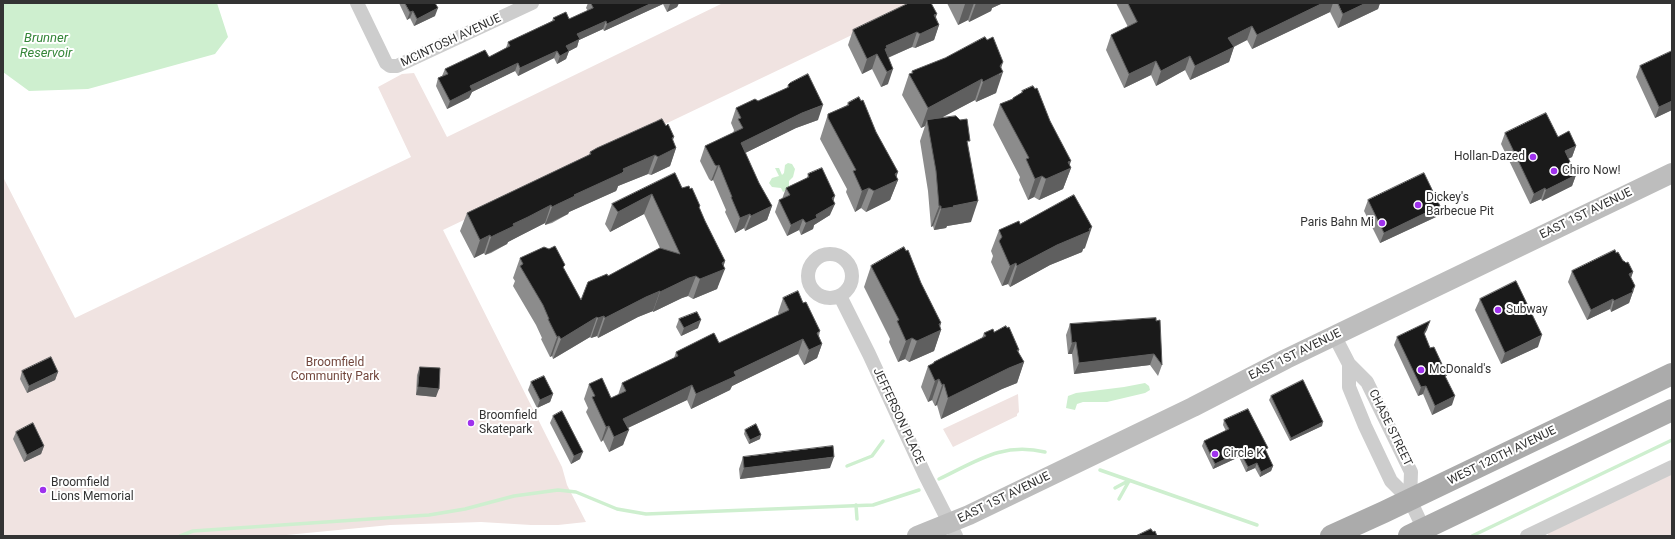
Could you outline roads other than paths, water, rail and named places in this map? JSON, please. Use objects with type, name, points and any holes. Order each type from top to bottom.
[{"type":"main road","name":"WEST 120TH AVENUE","points":[[1331,536],[1410,500],[1672,374]]},
{"type":"main road","points":[[1420,533],[1672,410]]},
{"type":"street","name":"MCINTOSH AVENUE","points":[[357,3],[383,57],[390,66],[400,66],[532,3]]},
{"type":"street","name":"EAST 1ST AVENUE","points":[[917,536],[953,530],[1334,335],[1672,172]]},
{"type":"street","name":"JEFFERSON PLACE","points":[[840,296],[869,354],[925,475],[953,530]]},
{"type":"street","name":"CHASE STREET","points":[[1334,335],[1349,364],[1367,382],[1411,472],[1410,500],[1420,533]]},
{"type":"street","name":"CHASE STREET","points":[[1349,364],[1349,387],[1365,426],[1392,482],[1410,500]]},
{"type":"street","points":[[1527,536],[1672,467]]},
{"type":"water","name":"Brunner Reservoir","points":[[3,3],[217,3],[228,37],[215,54],[88,89],[29,91],[3,72]]},
{"type":"water","points":[[788,163],[792,164],[795,169],[793,177],[789,181],[789,189],[783,192],[781,188],[772,187],[769,183],[772,178],[779,176],[775,168],[779,168],[782,175],[784,173],[785,165]]},
{"type":"water","points":[[1145,383],[1149,386],[1150,390],[1145,393],[1107,402],[1083,402],[1077,404],[1075,410],[1066,408],[1068,396],[1076,393]]},
{"type":"waterway","points":[[1472,536],[1672,440]]},
{"type":"waterway","points":[[847,466],[872,456],[883,441]]},
{"type":"waterway","points":[[939,479],[978,460],[1003,451],[1016,449],[1045,452]]},
{"type":"waterway","points":[[1100,470],[1257,525]]},
{"type":"waterway","points":[[1115,488],[1128,481]]},
{"type":"waterway","points":[[1119,499],[1129,481]]},
{"type":"waterway","points":[[180,536],[193,531],[429,515],[465,509],[514,496],[558,490],[576,492],[617,509],[646,514],[873,505],[919,490]]},
{"type":"waterway","points":[[856,505],[857,519]]},
{"type":"place","name":"Hollan-Dazed","points":[[1533,157]]},
{"type":"place","name":"Chiro Now!","points":[[1554,171]]},
{"type":"place","name":"Dickey's Barbecue Pit","points":[[1418,205]]},
{"type":"place","name":"Paris Bahn Mi","points":[[1382,223]]},
{"type":"place","name":"Subway","points":[[1498,310]]},
{"type":"place","name":"McDonald's","points":[[1421,370]]},
{"type":"place","name":"Broomfield Skatepark","points":[[471,423]]},
{"type":"place","name":"Circle K","points":[[1215,454]]},
{"type":"place","name":"Broomfield Lions Memorial","points":[[43,490]]},
{"type":"park label","name":"Broomfield Community Park","points":[[335,370]]}]
